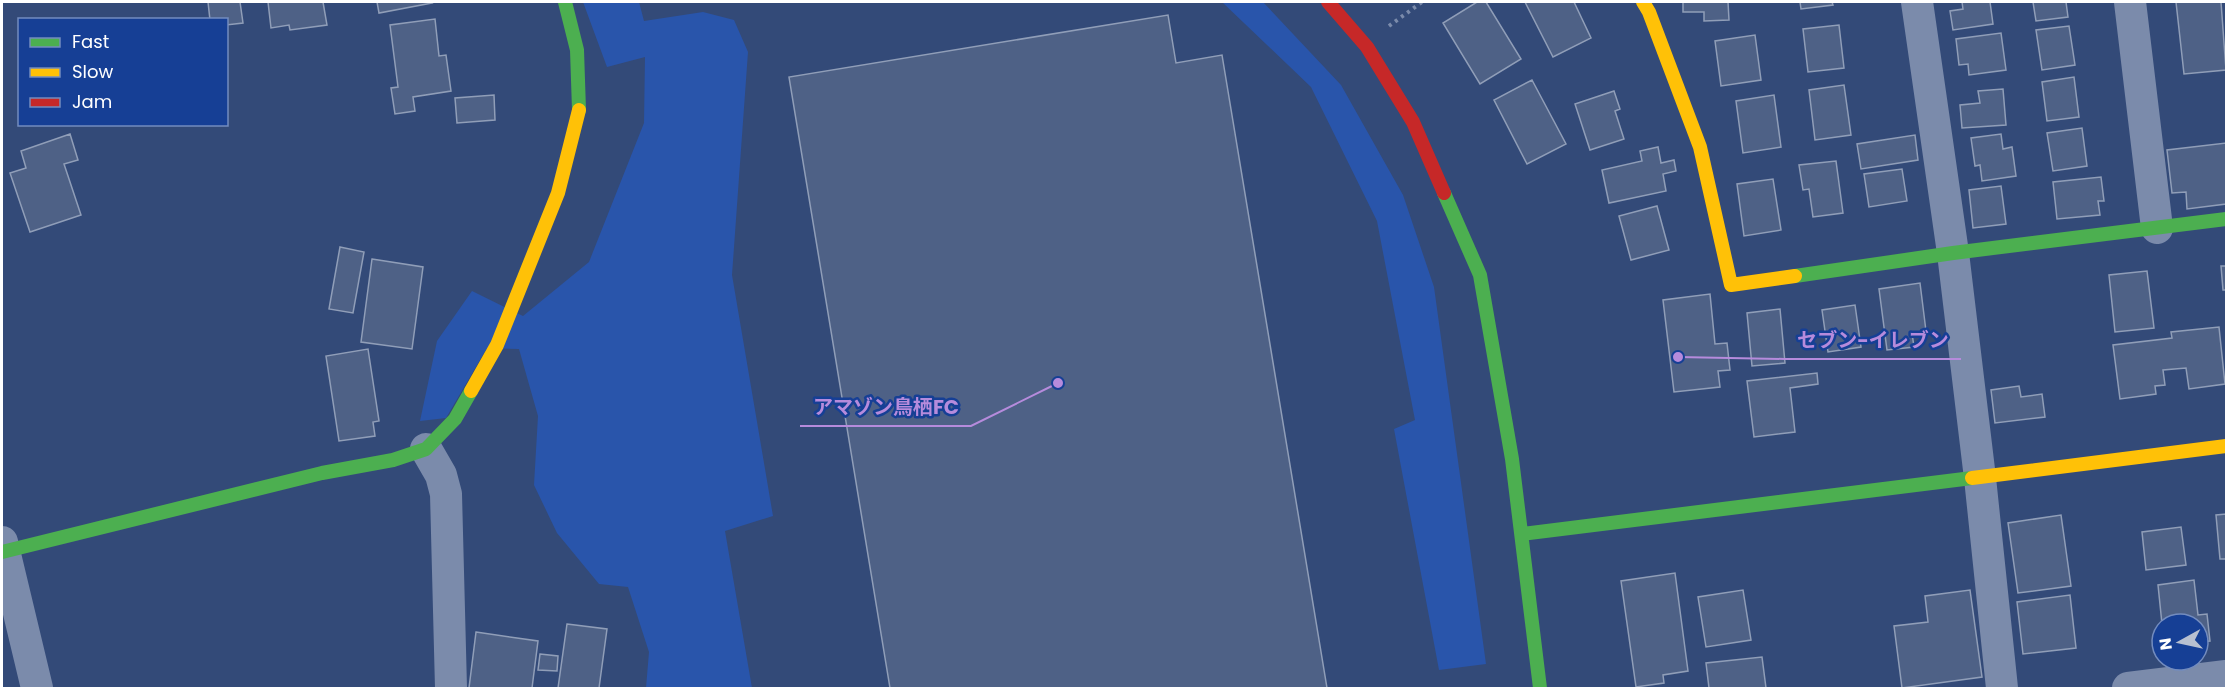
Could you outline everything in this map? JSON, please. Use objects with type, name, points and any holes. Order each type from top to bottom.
[{"type":"street","points":[[37,688],[2,548],[322,473],[393,460],[426,449],[455,419],[497,345],[558,193],[579,115],[578,50],[565,2]]},
{"type":"street","points":[[1328,2],[1367,47],[1413,122],[1480,275],[1512,459],[1540,688]]},
{"type":"street","points":[[1643,2],[1649,12],[1700,147],[1731,285],[1953,253],[2226,219]]},
{"type":"street","points":[[1917,2],[1953,253],[2002,688]]},
{"type":"street","points":[[2130,2],[2157,228]]},
{"type":"street","points":[[1522,534],[2226,446]]},
{"type":"street","points":[[426,449],[441,474],[446,494],[451,688]]},
{"type":"street","points":[[2128,688],[2218,681]]},
{"type":"path","points":[[1384,30],[1422,2]]},
{"type":"shaded area","points":[[583,2],[639,2],[644,21],[703,12],[734,20],[748,52],[732,275],[773,516],[725,531],[752,688],[646,688],[649,652],[628,587],[599,584],[557,533],[534,485],[538,416],[519,349],[487,348],[446,418],[420,421],[437,341],[472,291],[523,316],[589,262],[644,123],[645,57],[607,67]]},
{"type":"shaded area","points":[[1222,2],[1263,2],[1341,85],[1403,195],[1434,287],[1486,664],[1439,670],[1394,429],[1415,420],[1377,221],[1311,87]]},
{"type":"building","points":[[208,2],[240,2],[243,23],[228,25],[228,18],[210,18]]},
{"type":"building","points":[[268,2],[323,2],[327,25],[290,30],[289,25],[271,28]]},
{"type":"building","points":[[377,2],[431,2],[432,3],[379,13]]},
{"type":"building","points":[[1477,2],[1486,2],[1521,59],[1480,84],[1443,23]]},
{"type":"building","points":[[1525,2],[1574,2],[1591,38],[1553,57]]},
{"type":"building","points":[[1683,2],[1728,2],[1729,20],[1704,21],[1704,12],[1683,12]]},
{"type":"building","points":[[1800,2],[1832,2],[1833,5],[1801,9]]},
{"type":"building","points":[[1962,2],[1990,2],[1993,24],[1953,30],[1950,11],[1963,9]]},
{"type":"building","points":[[2033,2],[2066,2],[2068,17],[2036,21]]},
{"type":"building","points":[[2176,2],[2221,2],[2226,70],[2184,74]]},
{"type":"building","points":[[1168,15],[1176,63],[1222,55],[1327,688],[890,688],[789,77]]},
{"type":"building","points":[[435,19],[439,56],[446,55],[451,91],[413,97],[415,111],[395,114],[391,88],[398,87],[390,25]]},
{"type":"building","points":[[1839,25],[1844,68],[1808,72],[1803,29]]},
{"type":"building","points":[[2069,26],[2075,65],[2042,70],[2036,30]]},
{"type":"building","points":[[2001,33],[2006,70],[1969,75],[1968,64],[1959,65],[1956,39]]},
{"type":"building","points":[[1755,35],[1761,80],[1721,86],[1715,41]]},
{"type":"building","points":[[2074,77],[2079,117],[2047,121],[2042,82]]},
{"type":"building","points":[[1532,80],[1566,144],[1527,164],[1494,100]]},
{"type":"building","points":[[1844,85],[1851,135],[1815,140],[1809,90]]},
{"type":"building","points":[[2003,89],[2006,125],[1962,128],[1960,105],[1980,103],[1978,91]]},
{"type":"building","points":[[1614,91],[1620,109],[1615,111],[1624,139],[1590,150],[1575,104]]},
{"type":"building","points":[[494,95],[495,120],[457,123],[455,98]]},
{"type":"building","points":[[1774,95],[1781,147],[1743,153],[1736,101]]},
{"type":"building","points":[[2082,128],[2087,166],[2053,171],[2047,133]]},
{"type":"building","points":[[70,134],[78,160],[64,164],[81,215],[30,232],[10,173],[26,168],[21,151]]},
{"type":"building","points":[[2001,134],[2003,149],[2012,147],[2016,176],[1982,181],[1980,165],[1975,166],[1971,138]]},
{"type":"building","points":[[1915,135],[1918,160],[1861,169],[1857,144]]},
{"type":"building","points":[[2226,143],[2226,204],[2187,209],[2186,192],[2172,193],[2167,150]]},
{"type":"building","points":[[1658,147],[1661,163],[1674,160],[1676,171],[1663,174],[1666,191],[1609,203],[1602,170],[1642,161],[1640,151]]},
{"type":"building","points":[[1836,161],[1843,213],[1813,217],[1809,189],[1803,190],[1799,165]]},
{"type":"building","points":[[1902,169],[1907,201],[1869,207],[1864,174]]},
{"type":"building","points":[[2101,177],[2104,201],[2098,201],[2100,215],[2057,219],[2053,182]]},
{"type":"building","points":[[1773,179],[1781,230],[1744,236],[1737,184]]},
{"type":"building","points":[[2001,186],[2006,224],[1973,228],[1969,190]]},
{"type":"building","points":[[1657,206],[1669,250],[1631,260],[1619,216]]},
{"type":"building","points":[[340,247],[364,252],[353,313],[329,309]]},
{"type":"building","points":[[372,259],[423,267],[412,349],[361,342]]},
{"type":"building","points":[[2221,266],[2226,266],[2226,290],[2223,290]]},
{"type":"building","points":[[2147,271],[2154,328],[2115,332],[2109,275]]},
{"type":"building","points":[[1920,283],[1926,331],[1912,333],[1914,347],[1887,350],[1879,289]]},
{"type":"building","points":[[1710,294],[1715,344],[1727,343],[1730,370],[1718,371],[1720,387],[1674,392],[1663,300]]},
{"type":"building","points":[[1855,305],[1861,347],[1828,352],[1822,310]]},
{"type":"building","points":[[1780,309],[1785,363],[1752,366],[1747,313]]},
{"type":"building","points":[[2219,327],[2225,384],[2189,389],[2186,368],[2163,370],[2165,385],[2155,386],[2156,394],[2120,399],[2113,345],[2172,338],[2171,332]]},
{"type":"building","points":[[368,349],[379,421],[373,422],[375,436],[339,441],[326,356]]},
{"type":"building","points":[[1817,373],[1818,384],[1790,388],[1795,432],[1754,437],[1747,381]]},
{"type":"building","points":[[2019,386],[2021,397],[2042,394],[2045,417],[1995,423],[1991,390]]},
{"type":"building","points":[[2226,514],[2226,559],[2220,559],[2216,515]]},
{"type":"building","points":[[2061,515],[2071,586],[2018,593],[2008,523]]},
{"type":"building","points":[[2181,527],[2186,565],[2146,570],[2142,532]]},
{"type":"building","points":[[1675,573],[1688,671],[1663,675],[1664,683],[1636,687],[1621,581]]},
{"type":"building","points":[[2194,580],[2198,612],[2161,612],[2158,585]]},
{"type":"building","points":[[1743,590],[1751,640],[1706,647],[1698,597]]},
{"type":"building","points":[[1970,590],[1982,677],[1902,688],[1894,626],[1928,622],[1925,596]]},
{"type":"building","points":[[2070,595],[2076,648],[2023,654],[2017,602]]},
{"type":"building","points":[[567,624],[607,629],[599,688],[558,688]]},
{"type":"building","points":[[476,632],[538,641],[532,688],[469,688]]},
{"type":"building","points":[[540,654],[558,656],[557,671],[538,670]]},
{"type":"building","points":[[1762,657],[1766,688],[1709,688],[1706,663]]},
{"type":"traffic: fast","points":[[565,2],[577,50],[579,110]]},
{"type":"traffic: fast","points":[[1444,193],[1480,275],[1512,459],[1540,688]]},
{"type":"traffic: fast","points":[[1795,276],[1953,253],[2226,219]]},
{"type":"traffic: fast","points":[[2,552],[322,473],[393,460],[426,449],[455,419],[471,391]]},
{"type":"traffic: fast","points":[[1522,534],[1972,478]]},
{"type":"traffic: slow","points":[[1643,2],[1649,12],[1700,147],[1731,285],[1795,276]]},
{"type":"traffic: slow","points":[[471,391],[497,345],[558,193],[579,110]]},
{"type":"traffic: slow","points":[[1972,478],[2226,446]]},
{"type":"traffic: jam","points":[[1328,2],[1367,47],[1413,122],[1444,193]]},
{"type":"place","name":"セブン-イレブン","points":[[1678,357]]},
{"type":"place","name":"アマゾン鳥栖FC","points":[[1058,383]]}]
